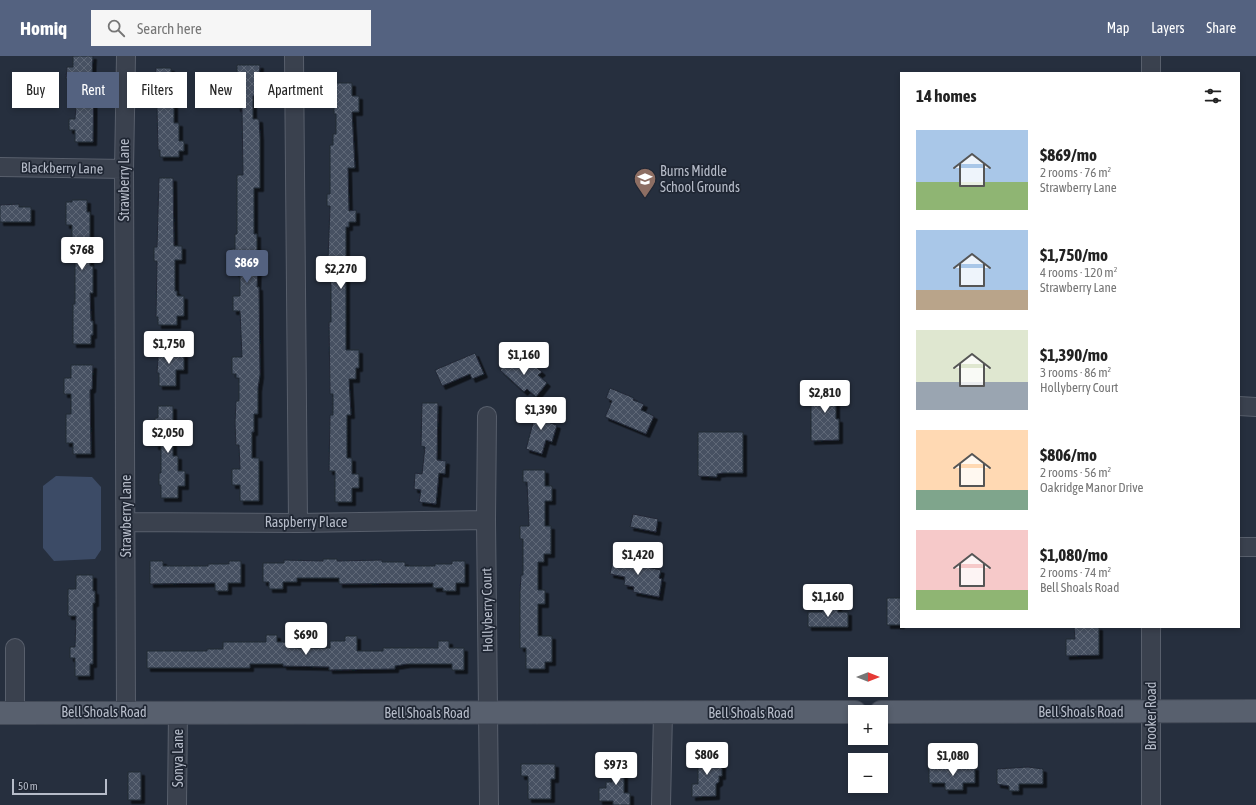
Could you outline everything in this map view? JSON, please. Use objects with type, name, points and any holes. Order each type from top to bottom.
[{"type":"main road","name":"Bell Shoals Road","points":[[888,712],[1256,711]]},
{"type":"main road","name":"Bell Shoals Road","points":[[8,713],[848,712]]},
{"type":"street","name":"Strawberry Lane","points":[[126,56],[124,169],[126,712]]},
{"type":"street","points":[[294,56],[298,523]]},
{"type":"street","points":[[1151,56],[1151,72]]},
{"type":"street","name":"Blackberry Lane","points":[[0,167],[124,169]]},
{"type":"street","points":[[1240,406],[1256,407]]},
{"type":"street","name":"Hollyberry Court","points":[[487,416],[486,520],[490,713],[489,805]]},
{"type":"street","name":"Raspberry Place","points":[[126,522],[298,523],[486,520]]},
{"type":"street","points":[[1240,547],[1256,547]]},
{"type":"street","name":"Brooker Road","points":[[1151,805],[1152,628]]},
{"type":"street","points":[[8,713],[15,648]]},
{"type":"street","name":"Sonya Lane","points":[[177,805],[178,712]]},
{"type":"street","points":[[661,805],[663,713]]},
{"type":"water","points":[[56,476],[92,477],[101,487],[101,550],[95,559],[54,561],[43,548],[43,486]]},
{"type":"building","points":[[73,56],[93,56],[92,72],[67,72],[66,79],[67,67],[73,67]]},
{"type":"building","points":[[237,65],[260,65],[260,72],[254,72],[253,119],[259,119],[260,137],[260,188],[254,188],[254,234],[257,234],[257,251],[259,251],[257,287],[259,287],[260,375],[258,388],[258,414],[254,414],[254,432],[252,432],[252,458],[259,458],[259,501],[240,501],[240,485],[232,485],[232,469],[240,469],[239,445],[236,445],[235,423],[236,401],[239,401],[239,378],[236,378],[236,374],[232,374],[232,357],[242,357],[240,311],[233,311],[233,296],[240,296],[240,273],[235,273],[235,265],[231,265],[231,249],[235,249],[235,234],[237,234],[237,175],[243,175],[242,108],[246,108],[246,72],[237,72]]},
{"type":"building","points":[[156,68],[171,68],[171,72],[156,72]]},
{"type":"building","points":[[337,83],[352,83],[352,96],[359,96],[359,112],[352,112],[355,168],[348,168],[349,211],[356,210],[356,222],[349,222],[349,227],[346,227],[346,350],[359,350],[359,368],[356,368],[356,379],[349,379],[351,415],[347,415],[347,458],[352,458],[352,474],[359,474],[359,488],[352,488],[352,502],[335,502],[335,471],[329,471],[330,415],[333,415],[333,394],[330,394],[329,322],[331,322],[331,286],[328,260],[330,206],[327,206],[327,194],[330,194],[330,145],[333,145],[333,134],[336,134],[336,114],[334,114],[334,108],[337,108]]},
{"type":"building","points":[[76,108],[94,108],[93,142],[75,142],[75,130],[69,130],[69,119],[75,119]]},
{"type":"building","points":[[157,108],[174,108],[174,123],[179,123],[179,141],[184,141],[184,151],[179,151],[179,157],[160,157],[160,150],[158,150]]},
{"type":"building","points":[[159,178],[173,178],[174,246],[182,246],[182,260],[175,260],[175,291],[177,291],[177,296],[184,296],[184,316],[177,316],[177,325],[158,325],[158,317],[156,317],[157,261],[154,261],[154,247],[157,247]]},
{"type":"building","points":[[72,200],[87,200],[87,212],[90,212],[90,266],[93,266],[93,293],[90,293],[91,321],[93,321],[93,335],[91,335],[91,344],[73,344],[73,304],[75,304],[75,239],[72,239],[72,225],[66,225],[66,202],[72,202]]},
{"type":"building","points":[[19,204],[19,207],[31,207],[31,222],[0,222],[0,205]]},
{"type":"building","points":[[159,344],[176,344],[176,354],[184,354],[184,370],[176,370],[176,386],[159,386],[159,373],[157,373]]},
{"type":"building","points":[[475,353],[484,374],[472,379],[470,374],[442,386],[435,370]]},
{"type":"building","points":[[511,356],[524,367],[529,361],[542,372],[538,375],[547,383],[536,397],[527,389],[524,392],[500,370]]},
{"type":"building","points":[[71,365],[93,365],[92,389],[90,390],[91,454],[73,454],[73,443],[66,443],[66,414],[71,414],[71,394],[64,394],[64,378],[71,378]]},
{"type":"building","points":[[818,383],[836,383],[836,419],[839,419],[839,440],[811,441],[811,401],[818,401]]},
{"type":"building","points":[[610,388],[644,404],[641,410],[654,416],[646,434],[605,417],[612,401],[606,398]]},
{"type":"building","points":[[422,403],[438,403],[437,460],[446,461],[445,474],[439,473],[436,504],[419,502],[421,490],[414,489],[415,473],[422,474],[425,447],[421,446]]},
{"type":"building","points":[[158,406],[173,406],[173,456],[178,456],[178,471],[185,471],[185,486],[178,486],[178,498],[161,498],[159,473],[161,473],[161,446],[155,446],[155,418],[158,418]]},
{"type":"building","points":[[537,408],[553,412],[550,423],[557,425],[552,442],[546,440],[542,454],[526,449]]},
{"type":"building","points":[[698,432],[743,432],[743,473],[723,473],[717,474],[717,477],[698,476]]},
{"type":"building","points":[[523,470],[545,470],[545,486],[552,486],[552,501],[545,501],[545,526],[551,526],[551,554],[544,554],[544,562],[538,562],[538,590],[545,590],[545,604],[538,604],[538,636],[552,636],[552,662],[545,662],[545,669],[526,669],[526,648],[520,648],[520,592],[521,575],[523,575],[523,539],[520,539],[520,526],[529,526],[527,482],[523,482]]},
{"type":"building","points":[[633,514],[658,519],[656,532],[630,527]]},
{"type":"building","points":[[614,555],[648,564],[647,567],[661,570],[659,578],[662,579],[659,597],[633,592],[634,587],[624,585],[625,577],[610,574]]},
{"type":"building","points":[[323,559],[337,559],[337,561],[382,560],[382,562],[405,562],[405,566],[435,566],[435,564],[452,564],[452,561],[465,561],[465,583],[456,583],[456,591],[443,591],[443,588],[433,588],[433,583],[339,584],[339,578],[297,578],[297,582],[283,582],[283,589],[269,589],[269,582],[263,582],[263,563],[284,563],[284,560],[323,561]]},
{"type":"building","points":[[150,561],[163,561],[163,566],[208,566],[208,564],[229,564],[229,561],[241,561],[241,583],[228,583],[228,591],[215,591],[215,583],[150,584]]},
{"type":"building","points":[[76,575],[93,575],[95,603],[93,603],[93,664],[90,664],[90,676],[75,676],[75,658],[70,658],[70,647],[75,647],[76,616],[68,616],[68,589],[76,589]]},
{"type":"building","points":[[887,598],[900,598],[900,625],[887,625]]},
{"type":"building","points":[[822,605],[838,605],[838,612],[848,612],[848,627],[808,627],[808,612],[822,612]]},
{"type":"building","points":[[1074,628],[1099,628],[1099,655],[1066,656],[1066,639],[1075,639]]},
{"type":"building","points":[[266,635],[277,635],[277,642],[295,642],[295,648],[330,648],[330,641],[345,641],[345,636],[357,636],[357,651],[383,651],[383,648],[438,648],[438,641],[449,641],[449,648],[464,648],[464,670],[452,670],[452,664],[407,664],[395,666],[395,669],[329,670],[329,667],[283,666],[283,664],[250,664],[250,668],[147,668],[147,651],[207,651],[207,649],[223,649],[223,642],[266,642]]},
{"type":"building","points":[[698,755],[716,755],[716,763],[722,763],[722,776],[719,776],[719,782],[716,784],[716,796],[692,797],[692,784],[698,784]]},
{"type":"building","points":[[612,759],[624,759],[624,793],[630,793],[630,805],[613,805],[613,801],[599,801],[599,788],[606,788],[606,782],[612,782]]},
{"type":"building","points":[[521,764],[555,764],[555,779],[551,779],[551,799],[528,799],[528,776],[521,776]]},
{"type":"building","points":[[975,767],[975,783],[963,783],[963,790],[945,790],[945,783],[929,783],[929,768]]},
{"type":"building","points":[[1028,767],[1043,769],[1043,784],[1019,784],[1019,791],[1009,791],[1009,786],[997,784],[997,769]]},
{"type":"building","points":[[128,772],[141,772],[141,800],[128,800]]},
{"type":"place","name":"Burns Middle School Grounds","points":[[645,198]]}]
